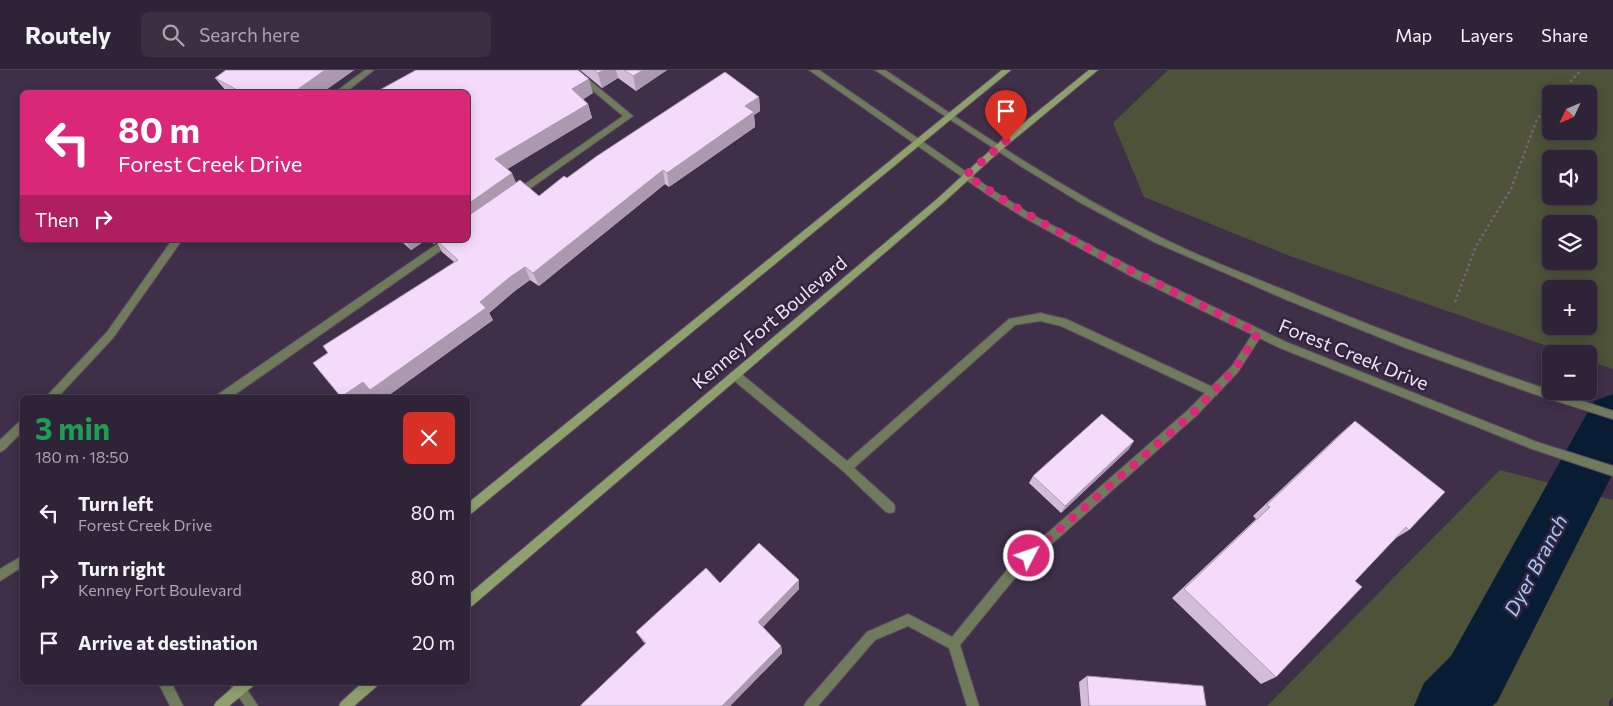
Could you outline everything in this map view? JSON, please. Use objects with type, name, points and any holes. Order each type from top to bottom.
[{"type":"main road","points":[[470,507],[1007,70]]},
{"type":"main road","name":"Kenney Fort Boulevard","points":[[470,600],[932,208],[966,175],[1094,70]]},
{"type":"main road","points":[[220,706],[241,685]]},
{"type":"main road","points":[[345,706],[370,685]]},
{"type":"street","points":[[344,90],[370,70]]},
{"type":"street","points":[[508,200],[630,116],[572,70]]},
{"type":"street","name":"Forest Creek Drive","points":[[814,70],[917,143],[1026,215],[1134,272],[1283,345],[1536,446],[1613,471]]},
{"type":"street","name":"Forest Creek Drive","points":[[879,70],[948,117],[1107,214],[1181,252],[1444,358],[1543,393],[1613,415]]},
{"type":"street","points":[[53,395],[110,335],[176,242]]},
{"type":"street","points":[[225,395],[447,242]]},
{"type":"street","points":[[847,468],[1012,322],[1040,317],[1063,322],[1213,392]]},
{"type":"street","points":[[954,644],[1015,569],[1192,414],[1235,369],[1258,333]]},
{"type":"street","points":[[735,375],[847,468],[890,508]]},
{"type":"street","points":[[0,447],[20,428]]},
{"type":"street","points":[[0,576],[20,562]]},
{"type":"street","points":[[810,706],[871,636],[908,620],[954,644],[973,706]]},
{"type":"street","points":[[166,685],[178,706]]},
{"type":"street","points":[[241,685],[252,706]]},
{"type":"path","points":[[1567,85],[1581,70]]},
{"type":"path","points":[[1455,302],[1476,246],[1511,189],[1537,119],[1542,113]]},
{"type":"green space","points":[[1168,70],[1613,70],[1613,369],[1597,364],[1597,345],[1544,345],[1290,256],[1144,197],[1113,123]]},
{"type":"green space","points":[[1500,470],[1613,500],[1613,698],[1609,701],[1609,706],[1267,706]]},
{"type":"building","points":[[226,70],[325,70],[297,90],[237,90],[215,78]]},
{"type":"building","points":[[416,70],[578,70],[589,79],[572,89],[588,104],[495,159],[512,173],[470,203],[470,90],[380,90]]},
{"type":"building","points":[[624,70],[643,70],[633,76]]},
{"type":"building","points":[[725,72],[759,97],[745,106],[754,112],[667,173],[663,170],[533,273],[525,267],[510,277],[480,302],[486,308],[370,390],[363,382],[344,395],[339,395],[313,363],[328,353],[323,346],[458,260],[438,242],[470,242],[470,215],[520,180],[539,196],[564,176],[567,178],[597,156]]},
{"type":"building","points":[[1102,414],[1134,441],[1065,506],[1033,476]]},
{"type":"building","points":[[1355,421],[1445,492],[1409,530],[1406,527],[1355,581],[1362,587],[1276,677],[1184,589],[1270,507],[1267,505]]},
{"type":"building","points":[[759,543],[799,580],[758,622],[781,646],[722,706],[580,706],[646,643],[636,632],[706,568],[720,583]]},
{"type":"building","points":[[1087,676],[1203,686],[1206,706],[1089,706]]},
{"type":"waterway","name":"Dyer Branch","points":[[1447,706],[1474,679],[1613,418]]},
{"type":"route","points":[[1006,141],[966,175],[1026,215],[1134,272],[1258,333],[1235,369],[1192,414],[1029,556]]}]
